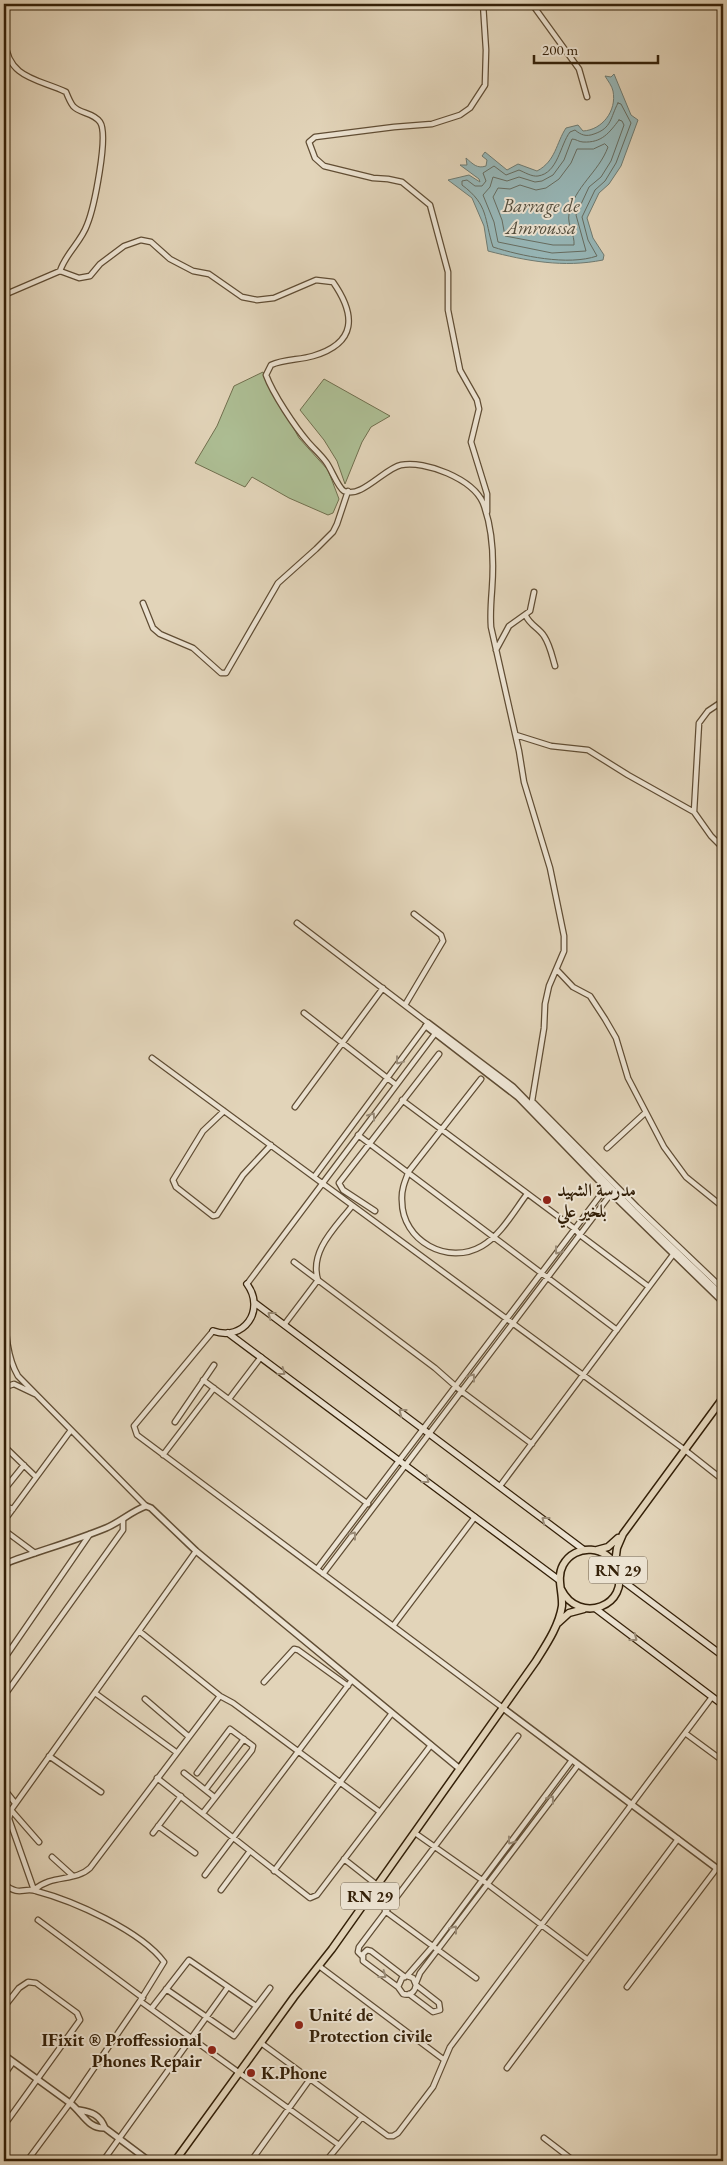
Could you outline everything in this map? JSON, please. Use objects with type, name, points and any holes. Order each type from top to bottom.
[{"type":"main road","points":[[228,1334],[240,1330],[251,1318],[255,1303],[251,1289],[247,1284]]},
{"type":"main road","points":[[255,1303],[424,1428],[584,1550]]},
{"type":"main road","points":[[213,1331],[228,1334],[261,1356],[559,1580]]},
{"type":"main road","name":"RN 29","points":[[556,1626],[569,1614],[596,1608],[608,1603],[613,1598],[619,1578],[615,1563],[616,1548],[623,1534],[723,1398]]},
{"type":"main road","name":"RN 29","points":[[175,2161],[415,1833],[541,1653],[556,1626],[562,1608],[559,1580],[566,1560],[577,1552],[608,1547],[623,1534]]},
{"type":"main road","name":"RN 29","points":[[595,1550],[610,1557],[615,1563]]},
{"type":"main road","points":[[619,1578],[723,1656]]},
{"type":"main road","name":"RN 29","points":[[561,1589],[570,1602],[586,1609]]},
{"type":"main road","points":[[596,1608],[723,1705]]},
{"type":"street","points":[[483,4],[486,50],[485,85],[470,108],[460,115],[432,124],[315,137],[309,142],[315,158],[324,166],[373,178],[402,182],[430,205],[448,272],[448,310],[460,370],[479,409],[471,442],[488,494],[486,518]]},
{"type":"street","points":[[520,4],[533,4],[578,69],[587,97]]},
{"type":"street","points":[[4,11],[8,18],[5,40],[7,55],[21,74],[66,92],[73,105],[99,120],[102,130],[100,169],[87,226],[64,260],[60,271]]},
{"type":"street","points":[[4,295],[60,271],[85,278],[90,276],[100,264],[124,246],[141,240],[151,242],[170,259],[193,271],[208,274],[242,297],[256,300],[274,298],[316,280],[334,282],[344,298],[349,324],[347,335],[339,344],[314,356],[271,365],[266,375],[290,417],[307,441],[325,461],[343,491],[348,492],[367,486],[390,469],[400,465],[422,465],[448,473],[476,492],[483,503],[490,534],[492,564],[490,613],[496,650],[516,735],[524,782],[550,868],[563,923],[564,951],[549,986],[545,1004],[544,1028],[532,1101],[723,1289]]},
{"type":"street","points":[[143,603],[153,628],[160,634],[193,648],[221,673],[226,673],[278,583],[333,532],[348,492]]},
{"type":"street","points":[[496,650],[513,621],[526,616],[530,611],[534,592]]},
{"type":"street","points":[[526,616],[528,622],[544,635],[555,666]]},
{"type":"street","points":[[694,812],[699,723],[708,711],[723,701]]},
{"type":"street","points":[[516,735],[551,746],[588,750],[694,812],[711,836],[723,848]]},
{"type":"street","points":[[405,1005],[443,940],[439,934],[414,914]]},
{"type":"street","points":[[297,923],[405,1005],[514,1094],[723,1302]]},
{"type":"street","points":[[557,970],[573,987],[590,996],[605,1019],[616,1038],[628,1078],[664,1147],[686,1176],[723,1207]]},
{"type":"street","points":[[295,1107],[383,988]]},
{"type":"street","points":[[304,1013],[395,1084]]},
{"type":"street","points":[[314,1177],[427,1024]]},
{"type":"street","points":[[247,1284],[436,1031]]},
{"type":"street","points":[[375,1211],[340,1187],[339,1183],[439,1054]]},
{"type":"street","points":[[152,1058],[685,1450],[723,1480]]},
{"type":"street","points":[[481,1079],[408,1173],[402,1188],[404,1218],[419,1240],[442,1252],[455,1253],[481,1246],[494,1238],[527,1194]]},
{"type":"street","points":[[402,1100],[575,1228],[580,1235],[649,1287]]},
{"type":"street","points":[[224,1111],[204,1131],[173,1180],[176,1187],[213,1216],[217,1215],[243,1175],[271,1145]]},
{"type":"street","points":[[607,1148],[645,1113]]},
{"type":"street","points":[[358,1136],[617,1330]]},
{"type":"street","points":[[317,1569],[607,1186]]},
{"type":"street","points":[[323,1574],[613,1192]]},
{"type":"street","points":[[284,1325],[318,1280],[315,1266],[319,1252],[352,1206]]},
{"type":"street","points":[[500,1486],[675,1253]]},
{"type":"street","points":[[675,1253],[723,1296]]},
{"type":"street","points":[[294,1262],[435,1368],[461,1392],[532,1444]]},
{"type":"street","points":[[4,1293],[9,1352],[12,1366],[18,1376],[146,1506],[158,1514],[196,1551],[460,1769]]},
{"type":"street","points":[[213,1331],[134,1426],[137,1435],[721,1871],[627,1988]]},
{"type":"street","points":[[229,1399],[261,1356]]},
{"type":"street","points":[[175,1422],[214,1364]]},
{"type":"street","points":[[203,1380],[373,1508]]},
{"type":"street","points":[[4,1391],[8,1386],[14,1384],[36,1394]]},
{"type":"street","points":[[163,1455],[214,1388]]},
{"type":"street","points":[[4,1521],[71,1430]]},
{"type":"street","points":[[4,1446],[36,1477]]},
{"type":"street","points":[[4,1490],[24,1465]]},
{"type":"street","points":[[4,1506],[13,1509]]},
{"type":"street","points":[[4,1576],[6,1563],[90,1534],[146,1506]]},
{"type":"street","points":[[393,1626],[476,1517]]},
{"type":"street","points":[[4,1696],[123,1530],[123,1519]]},
{"type":"street","points":[[4,1530],[35,1553]]},
{"type":"street","points":[[4,1659],[90,1534]]},
{"type":"street","points":[[34,1890],[9,1819],[11,1810],[196,1551]]},
{"type":"street","points":[[139,1631],[220,1696],[233,1703],[380,1812]]},
{"type":"street","points":[[264,1682],[294,1649],[348,1686]]},
{"type":"street","points":[[206,1875],[352,1680]]},
{"type":"street","points":[[95,1692],[176,1752]]},
{"type":"street","points":[[34,1890],[40,1884],[83,1874],[90,1868],[220,1696]]},
{"type":"street","points":[[261,2043],[388,2136],[397,2135],[433,2087],[443,2059],[450,2047],[712,1697]]},
{"type":"street","points":[[144,1699],[188,1736]]},
{"type":"street","points":[[274,1871],[392,1713]]},
{"type":"street","points":[[197,1773],[229,1730],[232,1730],[253,1746],[252,1750],[203,1813]]},
{"type":"street","points":[[685,1733],[723,1761]]},
{"type":"street","points":[[362,1956],[365,1951],[371,1951],[406,1977],[413,1978],[416,1984],[440,2003],[440,2010],[433,2012],[409,1994],[401,1992],[398,1987],[364,1961],[358,1952],[359,1947],[518,1736]]},
{"type":"street","points":[[206,1789],[244,1739]]},
{"type":"street","points":[[157,1778],[310,1898],[317,1896],[431,1745]]},
{"type":"street","points":[[49,1756],[101,1792]]},
{"type":"street","points":[[398,1987],[400,1981],[406,1977],[433,1946],[572,1760]]},
{"type":"street","points":[[409,1994],[414,1991],[420,1973],[578,1765]]},
{"type":"street","points":[[184,1772],[206,1789],[214,1799]]},
{"type":"street","points":[[4,1789],[15,1803]]},
{"type":"street","points":[[153,1833],[181,1796]]},
{"type":"street","points":[[534,1809],[540,1813]]},
{"type":"street","points":[[11,1810],[39,1842]]},
{"type":"street","points":[[158,1826],[194,1853]]},
{"type":"street","points":[[415,1833],[482,1880],[588,1960]]},
{"type":"street","points":[[507,2068],[678,1839]]},
{"type":"street","points":[[220,1890],[250,1851]]},
{"type":"street","points":[[52,1858],[73,1876]]},
{"type":"street","points":[[344,1859],[377,1885]]},
{"type":"street","points":[[4,1884],[16,1891],[34,1890],[90,1912],[128,1930],[163,1960],[164,1965],[70,2103],[27,2161]]},
{"type":"street","points":[[385,1911],[476,1978]]},
{"type":"street","points":[[38,1920],[142,1999],[151,2009],[240,2072],[339,2146]]},
{"type":"street","points":[[151,2009],[189,1960],[256,2006]]},
{"type":"street","points":[[319,1966],[443,2059]]},
{"type":"street","points":[[4,2007],[18,1988],[28,1982],[36,1983],[77,2012],[80,2020],[8,2120]]},
{"type":"street","points":[[103,2161],[228,1987]]},
{"type":"street","points":[[166,1989],[234,2036],[270,1988]]},
{"type":"street","points":[[4,2055],[79,2110],[90,2125],[97,2128],[105,2128]]},
{"type":"street","points":[[4,2075],[13,2062]]},
{"type":"street","points":[[251,2161],[310,2079]]},
{"type":"street","points":[[79,2110],[96,2115],[102,2121],[105,2128],[149,2161]]},
{"type":"street","points":[[326,2161],[362,2117]]},
{"type":"street","points":[[544,2138],[574,2161]]},
{"type":"green space","points":[[263,372],[299,438],[328,470],[339,499],[333,513],[328,515],[289,498],[252,477],[245,487],[195,463],[217,426],[234,386]]},
{"type":"green space","points":[[324,379],[390,416],[371,427],[362,442],[345,484],[337,461],[324,440],[300,410]]},
{"type":"water","name":"Barrage de Amroussa","points":[[614,74],[631,115],[638,120],[621,166],[609,184],[599,193],[587,218],[593,238],[604,255],[603,260],[574,263],[545,262],[488,251],[484,226],[472,198],[448,180],[469,175],[480,182],[479,179],[460,165],[467,165],[466,158],[478,166],[486,166],[487,160],[482,156],[485,152],[507,170],[518,164],[537,171],[552,157],[566,128],[578,125],[583,131],[590,130],[607,118],[613,106],[614,98],[611,85],[605,76],[611,77]]},
{"type":"place","name":"مدرسة الشهيد بلخير علي","points":[[547,1200]]},
{"type":"place","name":"Unité de Protection civile","points":[[299,2025]]},
{"type":"place","name":"IFixit ® Proffessional Phones Repair","points":[[212,2050]]},
{"type":"place","name":"K.Phone","points":[[251,2073]]}]
